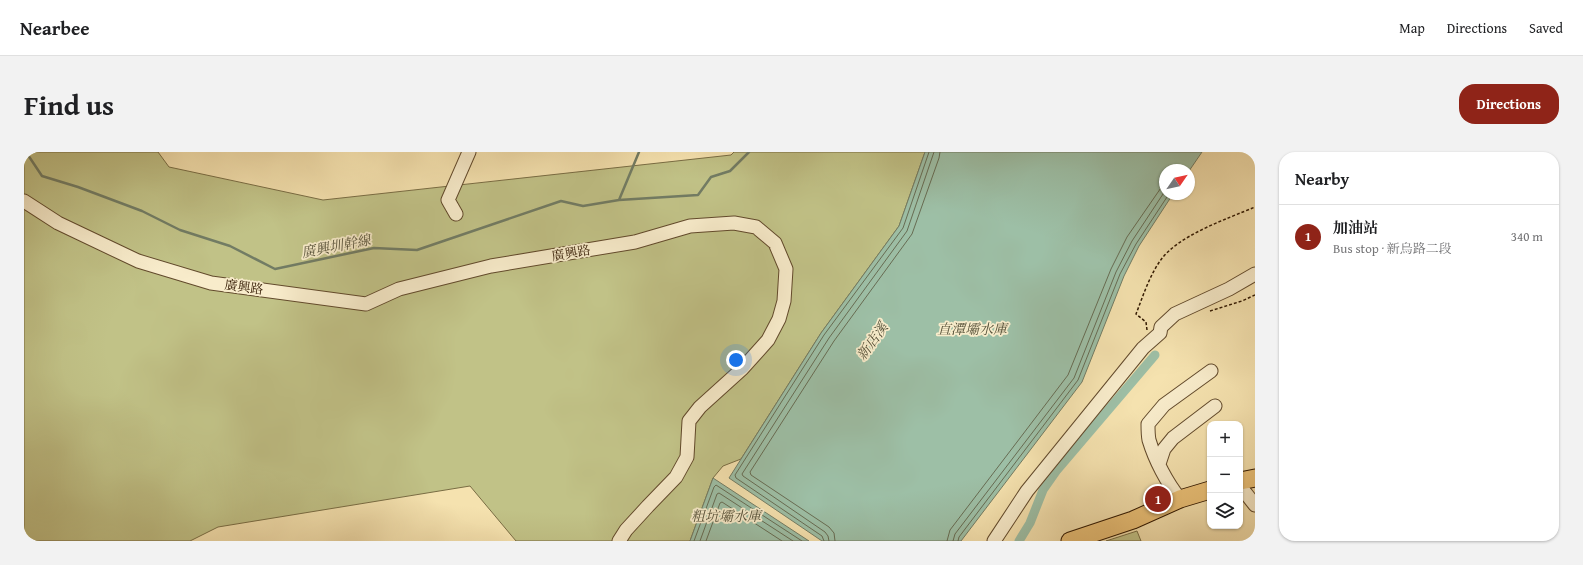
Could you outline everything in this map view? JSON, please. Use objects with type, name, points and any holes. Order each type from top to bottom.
[{"type":"main road","points":[[1243,481],[1255,478]]},
{"type":"main road","points":[[1070,541],[1133,520],[1180,499],[1207,491]]},
{"type":"street","points":[[456,214],[448,200],[469,152]]},
{"type":"street","name":"廣興路","points":[[24,201],[58,223],[138,261],[211,283],[366,304],[399,289],[491,266],[635,242],[690,226],[734,223],[756,227],[775,243],[786,269],[784,301],[779,319],[768,340],[742,369],[700,407],[689,421],[687,457],[676,477],[626,530],[619,541]]},
{"type":"street","points":[[994,541],[1027,491],[1143,348],[1160,333],[1162,327],[1175,314],[1229,289],[1255,274]]},
{"type":"street","points":[[1180,499],[1173,490],[1159,464],[1149,439],[1148,424],[1164,405],[1211,371]]},
{"type":"street","points":[[1159,464],[1164,449],[1173,438],[1216,406]]},
{"type":"street","points":[[1243,490],[1255,505]]},
{"type":"path","points":[[1151,341],[1146,329],[1146,322],[1136,314],[1151,276],[1161,259],[1193,233],[1255,207]]},
{"type":"path","points":[[1207,312],[1242,301],[1255,295]]},
{"type":"green space","points":[[24,152],[158,152],[169,167],[323,200],[731,155],[734,152],[925,152],[899,226],[821,333],[741,459],[723,466],[713,478],[690,541],[516,541],[470,486],[218,527],[190,541],[24,541]]},
{"type":"green space","points":[[1137,531],[1141,541],[1106,541]]},
{"type":"water","name":"直潭壩水庫","points":[[925,152],[1202,152],[1194,164],[1159,164],[1159,200],[1169,200],[1139,246],[1124,276],[1082,382],[961,541],[822,541],[729,478],[821,333],[899,226]]},
{"type":"water","name":"粗坑壩水庫","points":[[713,478],[809,541],[690,541]]},
{"type":"waterway","name":"廣興圳幹線","points":[[26,152],[42,176],[78,187],[142,211],[180,230],[230,246],[275,269],[374,248],[417,250],[561,201],[583,206],[619,200],[698,195],[711,177],[730,171],[749,152]]},
{"type":"waterway","points":[[619,200],[639,152]]},
{"type":"waterway","points":[[1019,541],[1030,523],[1043,490],[1057,470],[1155,355]]},
{"type":"place","name":"加油站","points":[[1158,499]]},
{"type":"water label","name":"新店溪","points":[[872,341]]}]
